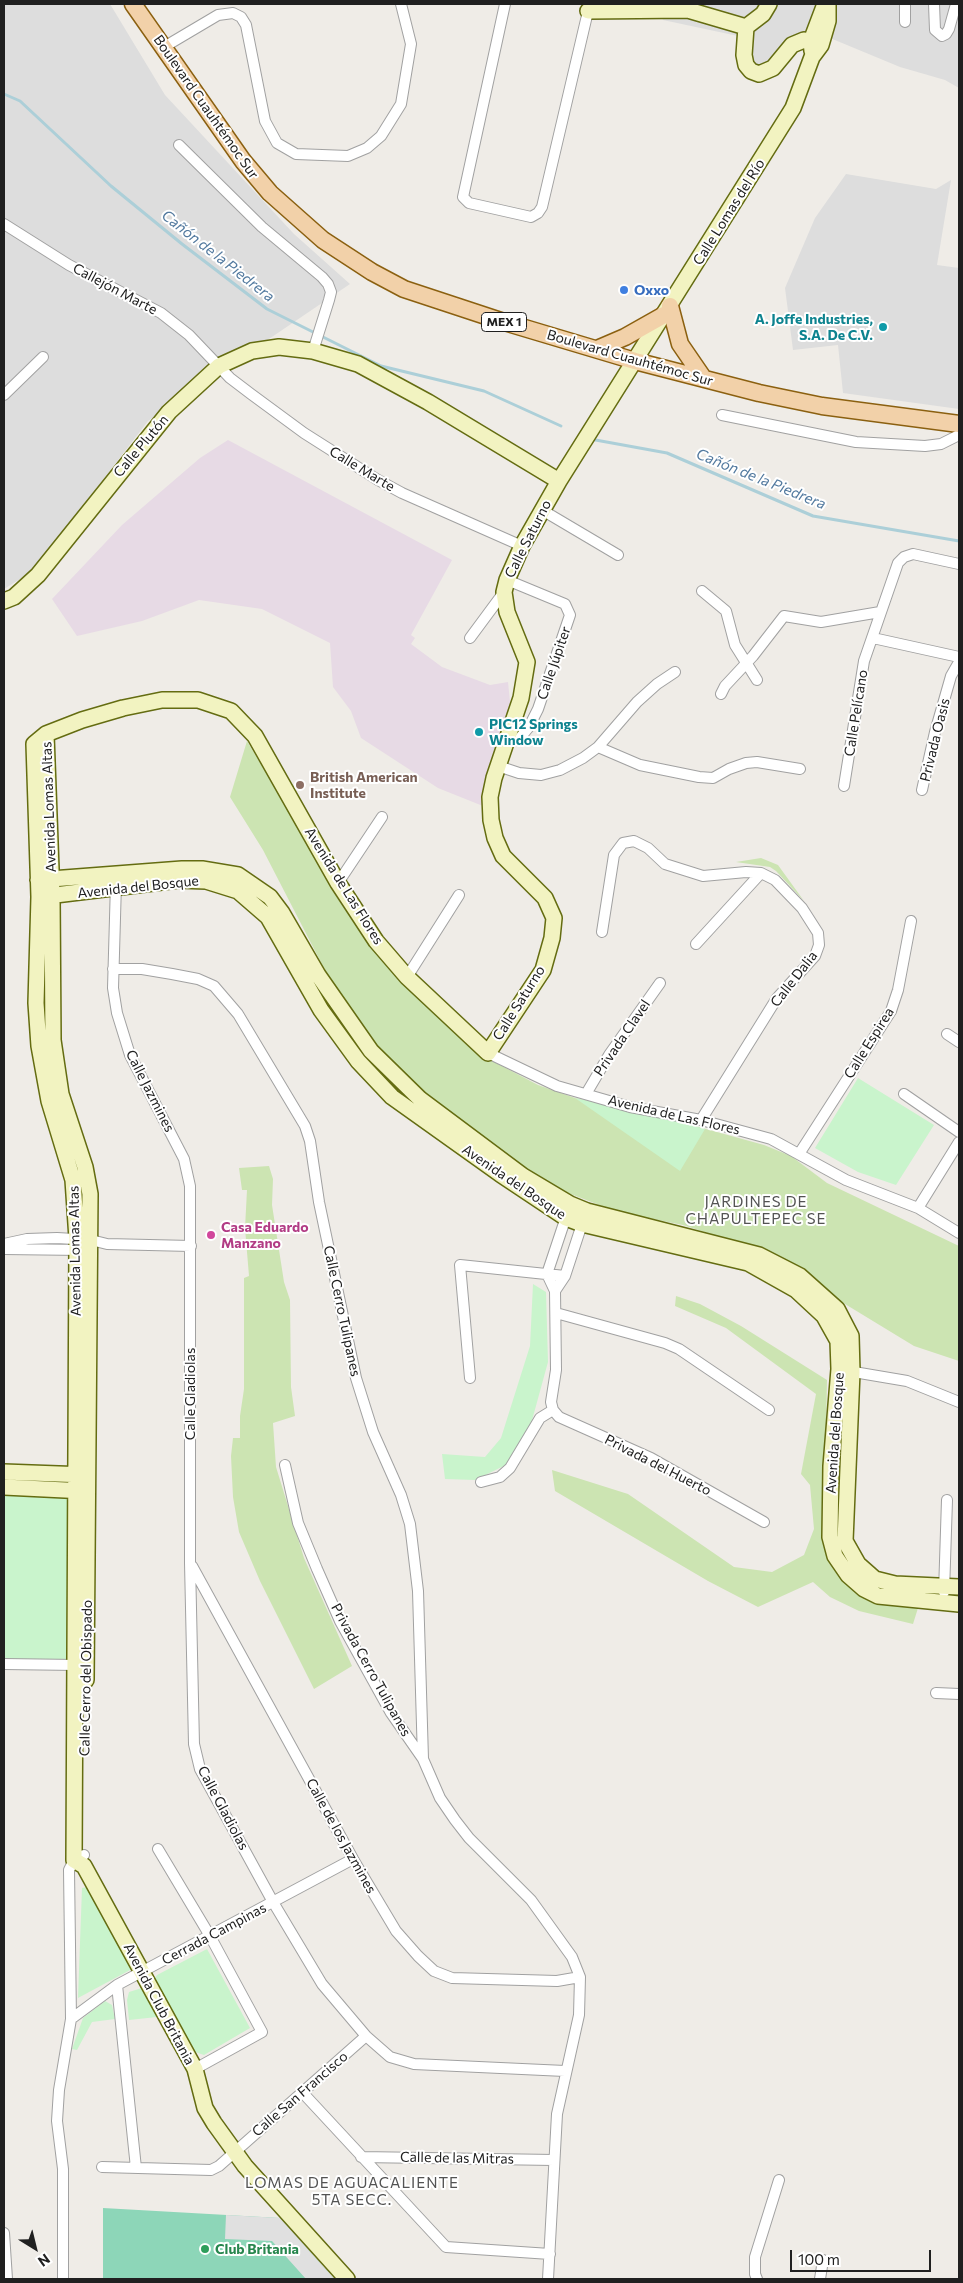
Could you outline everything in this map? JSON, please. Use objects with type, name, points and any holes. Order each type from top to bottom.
[{"type":"main road","name":"Boulevard Cuauhtémoc Sur","points":[[133,4],[255,177],[296,218],[340,252],[380,276],[426,297],[704,380],[822,406],[959,424]]},
{"type":"main road","name":"Calle Lomas del Río","points":[[636,361],[792,108],[815,48],[828,22],[827,4]]},
{"type":"main road","points":[[588,7],[681,7],[746,27]]},
{"type":"main road","points":[[765,7],[746,27],[744,48],[746,65],[759,74],[774,68],[792,45],[804,40],[815,48]]},
{"type":"main road","points":[[597,349],[631,334],[667,310],[680,344],[704,380]]},
{"type":"main road","name":"Calle Plutón","points":[[4,600],[14,597],[38,576],[168,412],[218,366],[252,351],[314,345],[358,364],[428,402],[559,481]]},
{"type":"main road","name":"Calle Saturno","points":[[488,1052],[543,970],[552,938],[554,918],[545,898],[503,856],[495,838],[490,809],[498,766],[521,698],[527,662],[507,612],[505,586],[522,546],[542,510],[636,361]]},
{"type":"main road","name":"Avenida de Las Flores","points":[[46,734],[82,720],[123,708],[162,700],[198,700],[231,711],[255,736],[338,882],[376,941],[407,977],[488,1052]]},
{"type":"main road","name":"Avenida Lomas Altas","points":[[46,734],[34,744],[45,880],[36,1003],[39,1046],[49,1101],[73,1180],[84,1245],[82,1491]]},
{"type":"main road","name":"Avenida del Bosque","points":[[45,880],[116,882],[206,881],[238,891],[249,898],[268,917],[331,1025],[375,1080],[392,1097],[500,1174],[568,1211],[585,1218],[748,1263],[796,1290],[824,1316],[838,1341],[846,1370],[845,1542],[858,1564],[875,1579],[895,1584],[952,1586]]},
{"type":"main road","name":"Avenida del Bosque","points":[[45,897],[116,882]]},
{"type":"main road","name":"Avenida del Bosque","points":[[846,1370],[831,1466],[830,1537],[835,1556],[848,1575],[864,1589],[878,1596],[959,1604]]},
{"type":"main road","points":[[4,1472],[83,1475]]},
{"type":"main road","points":[[4,1487],[82,1491]]},
{"type":"main road","name":"Calle Cerro del Obispado","points":[[81,1860],[76,1665],[82,1491]]},
{"type":"main road","name":"Calle Cerro del Obispado","points":[[81,1860],[82,1491]]},
{"type":"main road","name":"Avenida Club Britania","points":[[81,1860],[195,2069],[205,2108],[234,2152],[347,2279]]},
{"type":"street","points":[[164,47],[218,15],[233,13],[240,16],[246,24],[265,121],[278,143],[296,154],[348,156],[367,148],[381,136],[401,104],[411,44],[401,4]]},
{"type":"street","points":[[506,4],[463,197],[469,203],[531,217],[538,213],[542,207],[588,7]]},
{"type":"street","points":[[905,4],[905,22]]},
{"type":"street","points":[[934,4],[936,30],[942,36],[949,30],[956,4]]},
{"type":"street","points":[[178,145],[262,227],[322,277],[330,292],[314,345]]},
{"type":"street","name":"Callejón Marte","points":[[4,224],[69,265],[161,313],[189,334],[218,366]]},
{"type":"street","points":[[4,395],[42,357]]},
{"type":"street","name":"Calle Marte","points":[[218,366],[251,394],[304,433],[378,480],[522,546]]},
{"type":"street","points":[[722,415],[856,442],[924,446],[941,444],[959,435]]},
{"type":"street","points":[[542,510],[618,555]]},
{"type":"street","name":"Calle Pelícano","points":[[844,786],[861,676],[880,612],[898,563],[904,557],[913,554],[959,564]]},
{"type":"street","points":[[470,638],[505,586]]},
{"type":"street","name":"Calle Júpiter","points":[[505,586],[565,604],[570,615],[538,709],[529,727],[519,739],[507,743]]},
{"type":"street","points":[[702,591],[726,612],[734,645],[757,680]]},
{"type":"street","points":[[721,694],[725,686],[746,665],[784,616],[821,622],[880,612]]},
{"type":"street","points":[[873,638],[959,657]]},
{"type":"street","name":"Privada Oasis","points":[[922,790],[951,676],[959,662]]},
{"type":"street","points":[[498,766],[519,773],[541,775],[572,764],[598,747],[637,702],[656,684],[675,672]]},
{"type":"street","points":[[598,747],[640,765],[699,777],[713,778],[729,769],[752,763],[800,769]]},
{"type":"street","points":[[338,882],[382,817]]},
{"type":"street","points":[[602,932],[614,855],[623,843],[634,841],[648,848],[665,864],[703,876],[746,872],[761,873]]},
{"type":"street","points":[[696,944],[761,873]]},
{"type":"street","name":"Calle Dalia","points":[[701,1120],[777,998],[815,956],[819,946],[818,933],[802,908],[775,880],[761,873]]},
{"type":"street","name":"Calle Jazmines","points":[[116,882],[113,969],[117,1013],[130,1055],[171,1131],[189,1173],[190,1246]]},
{"type":"street","points":[[407,977],[459,895]]},
{"type":"street","name":"Calle Espirea","points":[[799,1154],[891,1011],[898,990],[911,921]]},
{"type":"street","name":"Calle Cerro Tulipanes","points":[[113,969],[142,969],[172,974],[198,979],[214,986],[226,997],[238,1014],[305,1126],[310,1141],[319,1202],[356,1378],[373,1432],[401,1495],[410,1524],[418,1591],[423,1759]]},
{"type":"street","name":"Privada Clavel","points":[[586,1094],[609,1055],[660,983]]},
{"type":"street","points":[[947,1034],[959,1042]]},
{"type":"street","name":"Avenida de Las Flores","points":[[488,1052],[557,1086],[630,1107],[701,1120],[772,1140],[846,1180],[918,1208],[959,1233]]},
{"type":"street","points":[[904,1094],[959,1132]]},
{"type":"street","points":[[918,1208],[959,1142]]},
{"type":"street","points":[[482,1482],[500,1477],[510,1468],[540,1418],[553,1410],[551,1402],[556,1370],[556,1313],[555,1292],[547,1274],[568,1211]]},
{"type":"street","points":[[555,1292],[565,1276],[585,1218]]},
{"type":"street","points":[[4,1244],[30,1239],[84,1245]]},
{"type":"street","points":[[30,1239],[30,1250]]},
{"type":"street","points":[[4,1248],[30,1250],[108,1244],[190,1246]]},
{"type":"street","name":"Calle Gladiolas","points":[[190,1246],[190,1563],[196,1756],[200,1769],[322,1984],[366,2036],[390,2057],[402,2062],[565,2072]]},
{"type":"street","points":[[470,1378],[460,1265],[565,1276]]},
{"type":"street","points":[[556,1313],[679,1349],[769,1410]]},
{"type":"street","points":[[846,1370],[907,1382],[959,1402]]},
{"type":"street","name":"Privada del Huerto","points":[[553,1410],[559,1417],[651,1458],[764,1522]]},
{"type":"street","name":"Privada Cerro Tulipanes","points":[[285,1465],[298,1523],[340,1621],[391,1713],[423,1759]]},
{"type":"street","points":[[942,1603],[952,1586],[948,1500]]},
{"type":"street","name":"Calle de los Jazmines","points":[[190,1563],[353,1859],[396,1931],[434,1971],[452,1978],[557,1981],[580,1977]]},
{"type":"street","points":[[4,1664],[76,1665]]},
{"type":"street","points":[[936,1693],[959,1694]]},
{"type":"street","points":[[423,1759],[440,1798],[455,1820],[469,1838],[531,1900],[572,1957],[580,1977],[579,2015],[557,2114],[547,2279]]},
{"type":"street","points":[[158,1849],[210,1936],[262,2032],[195,2069]]},
{"type":"street","name":"Cerrada Campinas","points":[[71,2019],[117,1985],[353,1859]]},
{"type":"street","name":"Calle Cerro del Obispado","points":[[71,2019],[69,1870],[81,1860]]},
{"type":"street","points":[[117,1985],[136,2168]]},
{"type":"street","points":[[63,2279],[63,2169],[57,2121],[59,2090],[71,2019]]},
{"type":"street","name":"Calle San Francisco","points":[[102,2167],[211,2170],[366,2036]]},
{"type":"street","points":[[302,2092],[446,2247],[550,2254]]},
{"type":"street","name":"Calle de las Mitras","points":[[361,2157],[554,2160]]},
{"type":"street","points":[[757,2279],[754,2274],[755,2257],[779,2180]]},
{"type":"street","points":[[4,2233],[7,2279]]},
{"type":"street","points":[[820,2279],[823,2260]]},
{"type":"shaded area","points":[[4,4],[110,4],[165,95],[294,234],[350,284],[148,421],[33,571],[4,589]]},
{"type":"shaded area","points":[[653,4],[959,4],[959,88],[945,80],[900,67],[830,38],[801,48],[776,75],[755,80],[738,69],[738,36],[663,20]]},
{"type":"shaded area","points":[[846,174],[936,189],[951,180],[937,265],[959,268],[959,409],[843,393],[838,345],[793,350],[785,288],[815,218]]},
{"type":"shaded area","points":[[228,440],[452,560],[411,635],[415,638],[411,644],[442,667],[490,685],[508,682],[511,712],[485,779],[483,806],[438,788],[361,738],[351,711],[333,687],[330,643],[262,609],[199,600],[142,621],[77,636],[52,599],[122,525],[200,458]]},
{"type":"shaded area","points":[[226,2215],[280,2218],[334,2279],[306,2279],[272,2241],[225,2239]]},
{"type":"green space","points":[[247,741],[370,946],[420,999],[483,1056],[538,1085],[575,1098],[677,1121],[764,1145],[791,1156],[827,1183],[959,1246],[959,1361],[914,1346],[845,1304],[779,1256],[683,1225],[633,1215],[602,1206],[555,1188],[461,1122],[414,1086],[385,1058],[345,1009],[263,850],[230,797]]},
{"type":"green space","points":[[761,858],[778,865],[804,901],[770,867],[736,862]]},
{"type":"green space","points":[[858,1078],[934,1125],[896,1185],[858,1172],[815,1148]]},
{"type":"green space","points":[[575,1098],[677,1121],[705,1129],[680,1171]]},
{"type":"green space","points":[[269,1166],[273,1179],[272,1205],[284,1282],[290,1300],[291,1387],[295,1416],[273,1423],[276,1467],[304,1558],[352,1666],[314,1689],[260,1581],[239,1532],[233,1497],[231,1456],[233,1438],[240,1438],[240,1416],[244,1389],[244,1278],[249,1276],[245,1228],[247,1190],[242,1190],[239,1168]]},
{"type":"green space","points":[[533,1284],[546,1292],[548,1362],[531,1424],[512,1462],[475,1480],[445,1479],[442,1454],[485,1457],[501,1438],[530,1346]]},
{"type":"green space","points":[[676,1296],[700,1304],[741,1326],[827,1380],[824,1537],[855,1587],[880,1604],[918,1608],[913,1624],[859,1611],[830,1597],[813,1582],[758,1607],[708,1581],[555,1491],[552,1470],[628,1494],[734,1567],[772,1572],[804,1555],[814,1529],[810,1485],[801,1474],[816,1394],[726,1328],[675,1306]]},
{"type":"green space","points":[[4,1490],[75,1495],[74,1661],[4,1659]]},
{"type":"green space","points":[[87,1887],[132,1969],[78,1998],[82,1888]]},
{"type":"green space","points":[[207,1949],[250,2028],[204,2055],[189,2050],[154,1979],[157,1975]]},
{"type":"green space","points":[[142,1988],[157,2017],[129,2020],[127,2000],[129,1992]]},
{"type":"green space","points":[[105,2001],[112,2005],[115,2019],[92,2022],[77,2050],[72,2049],[83,2018]]},
{"type":"green space","name":"Club Britania","points":[[103,2208],[280,2218],[334,2279],[103,2279]]},
{"type":"waterway","name":"Cañón de la Piedrera","points":[[4,94],[20,101],[111,186],[182,244],[267,309],[381,366],[484,391],[561,426]]},
{"type":"waterway","name":"Cañón de la Piedrera","points":[[590,439],[667,453],[813,516],[959,541]]},
{"type":"place","name":"Oxxo","points":[[624,290]]},
{"type":"place","name":"A. Joffe Industries, S.A. De C.V.","points":[[883,327]]},
{"type":"place","name":"PIC12 Springs Window","points":[[479,732]]},
{"type":"place","name":"British American Institute","points":[[300,785]]},
{"type":"place","name":"Casa Eduardo Manzano","points":[[211,1235]]},
{"type":"place","name":"Club Britania","points":[[205,2249]]},
{"type":"district","name":"JARDINES DE CHAPULTEPEC SE","points":[[756,1210]]},
{"type":"district","name":"LOMAS DE AGUACALIENTE 5TA SECC.","points":[[352,2192]]}]
